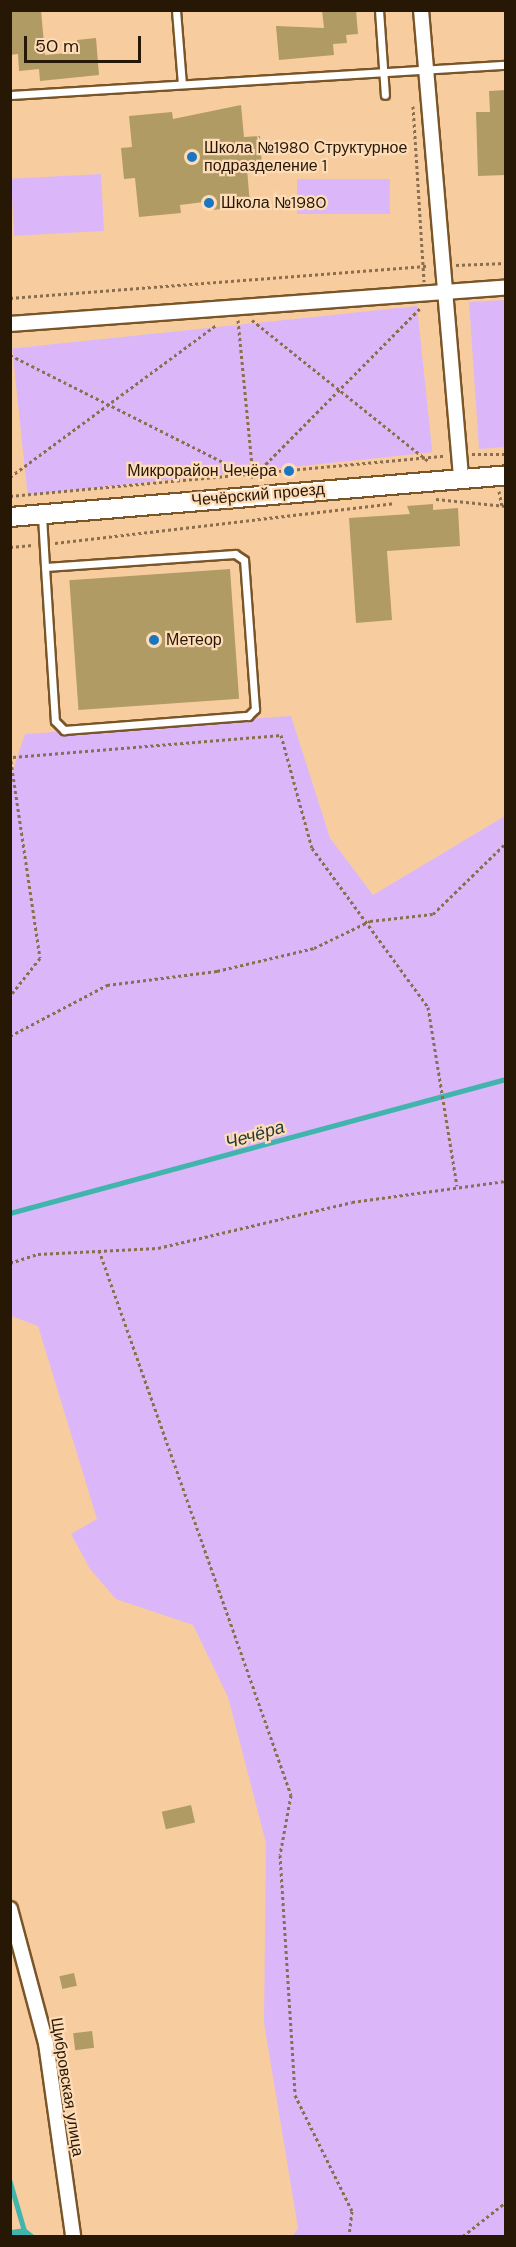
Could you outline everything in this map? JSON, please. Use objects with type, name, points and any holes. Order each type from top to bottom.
[{"type":"main road","name":"Чечёрский проезд","points":[[10,517],[506,475]]},
{"type":"street","points":[[421,10],[461,478]]},
{"type":"street","points":[[10,324],[505,288]]},
{"type":"street","name":"Щибровская улица","points":[[10,1909],[46,2043],[73,2236]]},
{"type":"lane","points":[[176,10],[182,84]]},
{"type":"lane","points":[[379,10],[385,95]]},
{"type":"lane","points":[[10,95],[426,68],[506,65]]},
{"type":"lane","points":[[41,514],[55,721],[64,730],[248,716],[255,709],[244,560],[236,554],[45,567]]},
{"type":"path","points":[[253,477],[421,308],[425,294],[411,69]]},
{"type":"path","points":[[10,298],[442,264],[506,263]]},
{"type":"path","points":[[237,308],[340,387],[429,462]]},
{"type":"path","points":[[10,477],[237,308]]},
{"type":"path","points":[[237,308],[253,477]]},
{"type":"path","points":[[10,355],[112,403],[253,477]]},
{"type":"path","points":[[10,496],[429,462],[460,455],[506,452]]},
{"type":"path","points":[[427,498],[506,506]]},
{"type":"path","points":[[10,547],[399,501]]},
{"type":"path","points":[[10,996],[40,958],[12,756],[281,735],[312,848],[370,921],[428,1007],[457,1186]]},
{"type":"path","points":[[10,1036],[107,985],[217,971],[314,948],[370,921],[433,914],[506,843]]},
{"type":"path","points":[[10,1263],[38,1254],[158,1248],[352,1202],[506,1181]]},
{"type":"path","points":[[99,1250],[291,1794],[280,1855],[295,2095],[352,2211],[349,2236]]},
{"type":"path","points":[[464,2236],[506,2202]]},
{"type":"shaded area","points":[[101,174],[104,231],[14,236],[11,179]]},
{"type":"shaded area","points":[[297,179],[390,179],[390,214],[297,214]]},
{"type":"shaded area","points":[[505,300],[505,447],[479,449],[469,302]]},
{"type":"shaded area","points":[[417,306],[432,452],[28,495],[12,349]]},
{"type":"shaded area","points":[[291,716],[330,838],[373,895],[505,816],[505,2236],[293,2236],[298,2228],[264,2023],[266,1843],[228,1697],[193,1625],[116,1599],[90,1569],[71,1534],[97,1519],[38,1326],[11,1316],[10,779],[25,734]]},
{"type":"water","points":[[25,2228],[35,2236],[11,2236],[11,2230]]},
{"type":"building","points":[[10,10],[41,10],[45,55],[78,52],[77,40],[96,38],[99,75],[40,81],[39,69],[19,71],[18,54],[10,55]]},
{"type":"building","points":[[322,10],[356,10],[358,34],[346,35],[347,43],[333,44],[334,55],[279,60],[276,26],[324,28]]},
{"type":"building","points":[[506,90],[506,175],[478,176],[476,112],[490,112],[489,91]]},
{"type":"building","name":"Школа №1980 Структурное подразделение 1","points":[[241,105],[244,137],[260,136],[262,167],[247,168],[250,206],[212,210],[212,201],[180,205],[181,213],[139,217],[135,178],[124,179],[121,148],[132,147],[129,116],[172,112],[173,119]]},
{"type":"building","points":[[433,504],[433,510],[458,508],[460,546],[387,551],[392,620],[356,623],[349,518],[410,514],[407,506]]},
{"type":"building","name":"Метеор","points":[[230,569],[239,699],[78,710],[69,580]]},
{"type":"building","points":[[191,1805],[195,1823],[166,1829],[162,1812]]},
{"type":"building","points":[[74,1973],[77,1986],[62,1989],[59,1976]]},
{"type":"building","points":[[92,2031],[94,2048],[75,2050],[73,2033]]},
{"type":"waterway","name":"Чечёра","points":[[10,1213],[506,1079]]},
{"type":"waterway","points":[[10,2181],[26,2236]]},
{"type":"place","name":"Школа №1980 Структурное подразделение 1","points":[[192,157]]},
{"type":"place","name":"Школа №1980","points":[[209,203]]},
{"type":"place","name":"Микрорайон Чечёра","points":[[289,471]]},
{"type":"place","name":"Метеор","points":[[154,640]]}]
